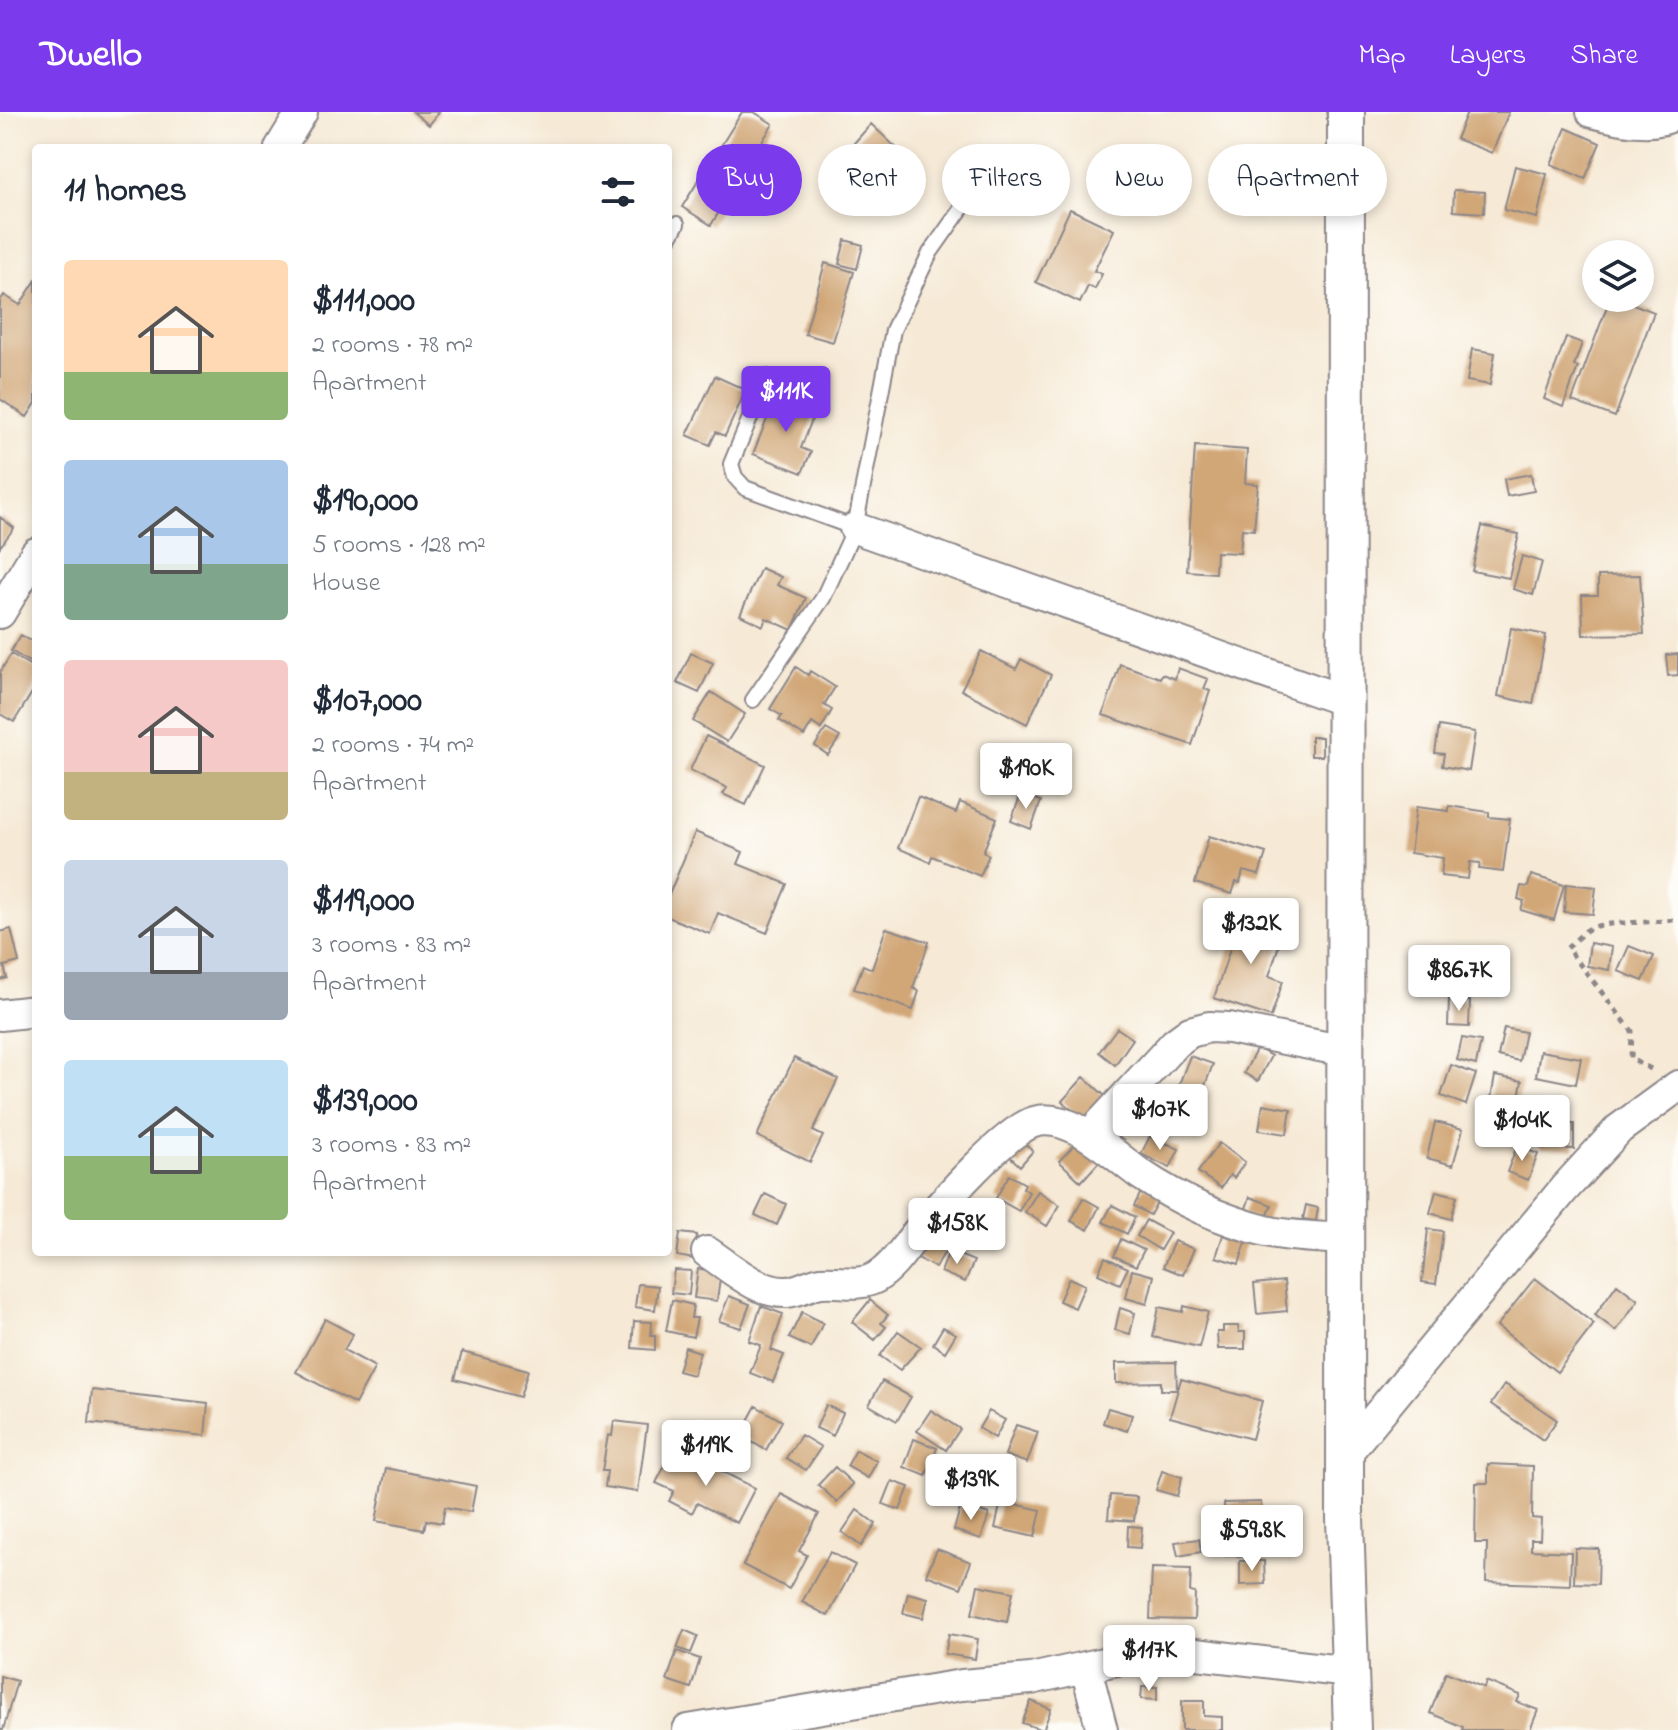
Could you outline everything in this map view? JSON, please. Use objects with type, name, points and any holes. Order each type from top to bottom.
[{"type":"street","points":[[282,144],[302,112]]},
{"type":"street","points":[[1346,112],[1345,1455],[1352,1730]]},
{"type":"street","points":[[1592,112],[1655,122],[1678,113]]},
{"type":"street","points":[[855,528],[1345,701]]},
{"type":"street","points":[[0,613],[32,560]]},
{"type":"street","points":[[0,1015],[32,1011]]},
{"type":"street","points":[[1089,1136],[1175,1043],[1190,1032],[1209,1027],[1229,1028],[1345,1051]]},
{"type":"street","points":[[1345,1455],[1564,1189],[1666,1078]]},
{"type":"street","points":[[707,1252],[757,1284],[782,1292],[801,1290],[817,1283],[836,1281],[855,1284],[873,1279],[888,1268],[933,1214],[1014,1131],[1037,1121],[1065,1124],[1089,1136],[1141,1175],[1201,1209],[1268,1232],[1345,1239]]},
{"type":"street","points":[[688,1730],[962,1685],[1031,1679],[1162,1650],[1349,1672]]},
{"type":"street","points":[[1086,1668],[1102,1730]]},
{"type":"lane","points":[[753,700],[823,598],[855,528],[893,330],[930,253],[956,216]]},
{"type":"lane","points":[[672,233],[677,224]]},
{"type":"lane","points":[[767,377],[731,464],[735,477],[745,488],[855,528]]},
{"type":"path","points":[[1666,1078],[1631,1059],[1632,1031],[1567,948],[1590,928],[1678,919]]},
{"type":"building","points":[[413,112],[439,112],[429,125]]},
{"type":"building","points":[[742,112],[754,112],[773,124],[761,144],[722,144]]},
{"type":"building","points":[[1467,112],[1509,112],[1492,153],[1456,139]]},
{"type":"building","points":[[871,124],[892,144],[853,144]]},
{"type":"building","points":[[1566,128],[1600,143],[1585,179],[1551,164]]},
{"type":"building","points":[[1515,166],[1547,174],[1537,218],[1504,210]]},
{"type":"building","points":[[696,184],[696,216],[682,207]]},
{"type":"building","points":[[1454,190],[1485,192],[1484,213],[1453,211]]},
{"type":"building","points":[[1070,209],[1114,230],[1094,271],[1102,274],[1095,289],[1088,286],[1080,303],[1036,282],[1067,216],[1070,216]]},
{"type":"building","points":[[696,216],[716,216],[711,225]]},
{"type":"building","points":[[845,240],[863,245],[857,269],[839,264]]},
{"type":"building","points":[[825,263],[854,272],[833,342],[805,334]]},
{"type":"building","points":[[32,286],[32,409],[27,417],[0,399],[0,301],[4,295],[20,305]]},
{"type":"building","points":[[1605,312],[1654,312],[1615,417],[1572,401]]},
{"type":"building","points":[[1566,337],[1582,343],[1574,366],[1578,367],[1563,407],[1544,399]]},
{"type":"building","points":[[1472,349],[1495,353],[1490,385],[1467,381]]},
{"type":"building","points":[[715,376],[746,390],[725,436],[716,432],[710,445],[687,435]]},
{"type":"building","points":[[777,394],[816,409],[801,448],[811,452],[802,473],[753,454]]},
{"type":"building","points":[[1195,446],[1247,450],[1245,483],[1258,484],[1254,530],[1242,529],[1240,553],[1216,552],[1215,573],[1187,571]]},
{"type":"building","points":[[1531,474],[1534,491],[1507,496],[1504,479]]},
{"type":"building","points":[[0,517],[14,528],[0,547]]},
{"type":"building","points":[[1482,526],[1519,534],[1509,578],[1472,571]]},
{"type":"building","points":[[1522,556],[1542,562],[1533,595],[1513,589]]},
{"type":"building","points":[[761,568],[781,577],[777,585],[806,598],[792,630],[766,618],[763,626],[740,615]]},
{"type":"building","points":[[1640,575],[1644,634],[1583,635],[1582,595],[1598,595],[1598,576]]},
{"type":"building","points":[[1511,628],[1546,635],[1533,704],[1498,696]]},
{"type":"building","points":[[21,635],[32,642],[32,664],[11,651]]},
{"type":"building","points":[[981,651],[1016,669],[1021,659],[1051,675],[1027,724],[961,690]]},
{"type":"building","points":[[691,653],[713,663],[699,693],[677,683]]},
{"type":"building","points":[[11,654],[32,667],[32,693],[14,722],[0,714],[0,672]]},
{"type":"building","points":[[1678,654],[1678,675],[1668,676],[1666,655]]},
{"type":"building","points":[[1120,664],[1160,678],[1162,674],[1175,679],[1178,668],[1208,679],[1204,689],[1210,691],[1192,745],[1103,715]]},
{"type":"building","points":[[796,667],[808,675],[810,671],[835,687],[824,705],[832,710],[821,729],[812,723],[804,736],[779,720],[782,716],[770,709]]},
{"type":"building","points":[[711,692],[745,714],[727,742],[693,721]]},
{"type":"building","points":[[1439,726],[1475,732],[1469,771],[1442,766],[1444,754],[1435,753]]},
{"type":"building","points":[[826,729],[840,737],[828,755],[815,746]]},
{"type":"building","points":[[706,736],[765,765],[746,805],[723,794],[727,788],[690,770]]},
{"type":"building","points":[[1311,737],[1322,737],[1322,756],[1311,756]]},
{"type":"building","points":[[1021,794],[1041,801],[1031,829],[1011,821]]},
{"type":"building","points":[[918,797],[956,813],[960,802],[997,818],[983,852],[989,855],[980,876],[932,856],[930,862],[898,848]]},
{"type":"building","points":[[1449,806],[1489,812],[1489,817],[1510,819],[1503,872],[1479,869],[1480,863],[1470,862],[1468,879],[1441,876],[1443,858],[1410,853],[1416,807],[1449,811]]},
{"type":"building","points":[[695,832],[743,852],[738,864],[787,884],[767,933],[718,913],[710,934],[672,919],[672,887]]},
{"type":"building","points":[[1209,836],[1266,853],[1259,875],[1243,871],[1240,883],[1236,882],[1232,894],[1195,883]]},
{"type":"building","points":[[1531,875],[1564,885],[1554,920],[1521,910],[1524,901],[1518,899],[1521,886],[1528,887]]},
{"type":"building","points":[[1566,884],[1596,887],[1593,914],[1564,912]]},
{"type":"building","points":[[1243,909],[1278,921],[1273,939],[1280,942],[1269,976],[1283,981],[1271,1017],[1214,998]]},
{"type":"building","points":[[886,928],[929,942],[913,988],[919,991],[913,1010],[854,989],[863,965],[872,969]]},
{"type":"building","points":[[11,929],[19,962],[4,966],[7,978],[0,980],[0,932]]},
{"type":"building","points":[[1590,943],[1612,947],[1609,970],[1587,966]]},
{"type":"building","points":[[1629,946],[1654,956],[1643,981],[1618,971]]},
{"type":"building","points":[[1431,959],[1455,963],[1452,983],[1428,980]]},
{"type":"building","points":[[1457,965],[1474,966],[1473,982],[1457,981]]},
{"type":"building","points":[[1449,999],[1470,1001],[1469,1027],[1448,1026]]},
{"type":"building","points":[[1117,1028],[1133,1039],[1115,1065],[1099,1052]]},
{"type":"building","points":[[1504,1028],[1525,1032],[1519,1061],[1498,1056]]},
{"type":"building","points":[[1462,1038],[1481,1041],[1476,1065],[1457,1060]]},
{"type":"building","points":[[1257,1048],[1271,1056],[1258,1081],[1244,1073]]},
{"type":"building","points":[[1540,1051],[1581,1058],[1576,1084],[1536,1076]]},
{"type":"building","points":[[1190,1056],[1213,1064],[1201,1096],[1178,1087]]},
{"type":"building","points":[[794,1058],[838,1079],[813,1131],[823,1136],[810,1162],[757,1136]]},
{"type":"building","points":[[1451,1065],[1476,1074],[1466,1105],[1441,1096]]},
{"type":"building","points":[[1495,1076],[1522,1081],[1517,1108],[1490,1104]]},
{"type":"building","points":[[1084,1077],[1105,1096],[1083,1120],[1062,1101]]},
{"type":"building","points":[[1169,1088],[1190,1098],[1187,1105],[1192,1107],[1187,1119],[1182,1117],[1177,1129],[1155,1119]]},
{"type":"building","points":[[1263,1104],[1291,1109],[1287,1134],[1259,1130]]},
{"type":"building","points":[[1540,1115],[1563,1115],[1563,1124],[1574,1124],[1574,1149],[1540,1148]]},
{"type":"building","points":[[1435,1122],[1463,1129],[1453,1165],[1427,1158]]},
{"type":"building","points":[[1150,1136],[1179,1149],[1170,1168],[1141,1154]]},
{"type":"building","points":[[1019,1139],[1033,1151],[1020,1166],[1007,1154]]},
{"type":"building","points":[[1077,1142],[1099,1162],[1081,1182],[1059,1161]]},
{"type":"building","points":[[1219,1143],[1245,1162],[1234,1178],[1230,1175],[1221,1188],[1198,1172]]},
{"type":"building","points":[[1517,1146],[1538,1154],[1528,1180],[1507,1172]]},
{"type":"building","points":[[1009,1175],[1025,1184],[1023,1188],[1029,1192],[1019,1211],[996,1198]]},
{"type":"building","points":[[1144,1186],[1161,1195],[1150,1215],[1134,1206]]},
{"type":"building","points":[[1038,1191],[1060,1205],[1047,1226],[1025,1212]]},
{"type":"building","points":[[1436,1191],[1457,1196],[1451,1219],[1430,1213]]},
{"type":"building","points":[[765,1194],[786,1204],[777,1225],[755,1215]]},
{"type":"building","points":[[1250,1197],[1272,1205],[1265,1222],[1244,1214]]},
{"type":"building","points":[[1083,1198],[1099,1207],[1088,1230],[1071,1221]]},
{"type":"building","points":[[1112,1205],[1135,1217],[1127,1234],[1103,1222]]},
{"type":"building","points":[[1306,1205],[1318,1208],[1316,1221],[1303,1219]]},
{"type":"building","points":[[1146,1220],[1170,1233],[1160,1250],[1137,1236]]},
{"type":"building","points":[[930,1226],[953,1239],[935,1268],[913,1255]]},
{"type":"building","points":[[1428,1229],[1443,1231],[1436,1284],[1422,1282]]},
{"type":"building","points":[[680,1233],[697,1235],[694,1259],[677,1256]]},
{"type":"building","points":[[1223,1235],[1246,1242],[1239,1264],[1216,1257]]},
{"type":"building","points":[[1121,1239],[1144,1250],[1136,1266],[1114,1256]]},
{"type":"building","points":[[1174,1241],[1194,1249],[1183,1275],[1163,1267]]},
{"type":"building","points":[[949,1251],[974,1261],[965,1282],[941,1272]]},
{"type":"building","points":[[1105,1257],[1128,1268],[1120,1284],[1098,1274]]},
{"type":"building","points":[[698,1269],[721,1271],[717,1301],[694,1298]]},
{"type":"building","points":[[674,1270],[691,1271],[689,1295],[671,1293]]},
{"type":"building","points":[[1132,1270],[1154,1276],[1147,1304],[1126,1298]]},
{"type":"building","points":[[1069,1278],[1085,1285],[1075,1308],[1059,1301]]},
{"type":"building","points":[[1535,1278],[1594,1324],[1557,1372],[1497,1326]]},
{"type":"building","points":[[1284,1281],[1287,1311],[1257,1314],[1254,1284]]},
{"type":"building","points":[[638,1284],[658,1286],[655,1310],[635,1307]]},
{"type":"building","points":[[1617,1284],[1638,1300],[1616,1331],[1595,1315]]},
{"type":"building","points":[[729,1296],[750,1304],[741,1328],[719,1321]]},
{"type":"building","points":[[672,1300],[693,1305],[691,1318],[697,1318],[693,1337],[666,1331]]},
{"type":"building","points":[[870,1300],[888,1315],[881,1323],[886,1327],[875,1340],[852,1322]]},
{"type":"building","points":[[761,1306],[783,1314],[771,1350],[784,1355],[773,1382],[750,1373],[761,1345],[749,1341]]},
{"type":"building","points":[[1184,1306],[1208,1312],[1199,1347],[1153,1337],[1159,1307],[1183,1312]]},
{"type":"building","points":[[1120,1308],[1135,1313],[1130,1334],[1115,1330]]},
{"type":"building","points":[[802,1312],[823,1323],[811,1348],[789,1338]]},
{"type":"building","points":[[325,1319],[353,1334],[344,1350],[375,1367],[355,1404],[296,1372]]},
{"type":"building","points":[[634,1321],[652,1322],[651,1336],[655,1336],[655,1350],[632,1348]]},
{"type":"building","points":[[1223,1326],[1238,1326],[1239,1332],[1245,1332],[1245,1349],[1218,1349],[1217,1332],[1223,1332]]},
{"type":"building","points":[[943,1327],[956,1334],[945,1352],[933,1344]]},
{"type":"building","points":[[898,1331],[921,1347],[900,1370],[880,1356]]},
{"type":"building","points":[[685,1347],[700,1352],[693,1375],[678,1371]]},
{"type":"building","points":[[462,1352],[528,1370],[520,1397],[455,1379]]},
{"type":"building","points":[[1176,1362],[1177,1390],[1161,1390],[1161,1382],[1116,1383],[1116,1363]]},
{"type":"building","points":[[1181,1379],[1262,1401],[1252,1439],[1170,1417]]},
{"type":"building","points":[[882,1381],[911,1397],[897,1421],[869,1405]]},
{"type":"building","points":[[1505,1384],[1557,1420],[1543,1440],[1491,1404]]},
{"type":"building","points":[[92,1390],[208,1403],[205,1436],[89,1423]]},
{"type":"building","points":[[826,1405],[843,1413],[833,1436],[816,1428]]},
{"type":"building","points":[[756,1406],[782,1421],[766,1450],[740,1435]]},
{"type":"building","points":[[1108,1408],[1132,1415],[1127,1431],[1103,1423]]},
{"type":"building","points":[[931,1410],[960,1429],[946,1450],[917,1431]]},
{"type":"building","points":[[989,1411],[1005,1420],[995,1438],[979,1428]]},
{"type":"building","points":[[614,1421],[647,1425],[638,1492],[605,1487],[607,1471],[602,1471],[608,1435],[612,1436]]},
{"type":"building","points":[[1016,1425],[1038,1432],[1027,1463],[1005,1455]]},
{"type":"building","points":[[685,1428],[738,1448],[732,1463],[679,1442]]},
{"type":"building","points":[[801,1435],[821,1447],[806,1470],[786,1458]]},
{"type":"building","points":[[914,1439],[937,1448],[926,1476],[904,1467]]},
{"type":"building","points":[[856,1450],[877,1461],[868,1478],[847,1466]]},
{"type":"building","points":[[691,1456],[706,1463],[709,1457],[721,1464],[719,1470],[755,1488],[737,1523],[697,1503],[692,1513],[669,1501],[674,1491],[656,1483],[669,1458],[686,1466]]},
{"type":"building","points":[[1488,1464],[1533,1466],[1532,1518],[1541,1519],[1540,1539],[1531,1539],[1531,1550],[1571,1552],[1570,1585],[1486,1582],[1487,1543],[1475,1543],[1476,1483],[1488,1483]]},
{"type":"building","points":[[835,1467],[853,1484],[837,1502],[818,1485]]},
{"type":"building","points":[[386,1468],[476,1486],[471,1512],[445,1507],[442,1523],[426,1520],[424,1530],[376,1521]]},
{"type":"building","points":[[1162,1471],[1182,1477],[1177,1496],[1156,1490]]},
{"type":"building","points":[[892,1481],[909,1487],[900,1510],[883,1504]]},
{"type":"building","points":[[781,1494],[819,1514],[799,1551],[807,1555],[789,1589],[743,1565]]},
{"type":"building","points":[[1110,1495],[1137,1497],[1134,1521],[1108,1519]]},
{"type":"building","points":[[1001,1501],[1041,1510],[1035,1537],[995,1528]]},
{"type":"building","points":[[1261,1502],[1263,1555],[1226,1556],[1224,1503]]},
{"type":"building","points":[[961,1505],[989,1514],[981,1539],[954,1530]]},
{"type":"building","points":[[857,1510],[876,1524],[861,1546],[842,1532]]},
{"type":"building","points":[[1128,1526],[1142,1527],[1140,1548],[1127,1547]]},
{"type":"building","points":[[1199,1539],[1201,1552],[1178,1556],[1175,1542]]},
{"type":"building","points":[[1575,1548],[1599,1549],[1598,1584],[1574,1583]]},
{"type":"building","points":[[937,1549],[971,1562],[961,1588],[926,1575]]},
{"type":"building","points":[[830,1552],[855,1565],[828,1616],[802,1602]]},
{"type":"building","points":[[1240,1561],[1264,1561],[1265,1584],[1240,1585]]},
{"type":"building","points":[[1152,1568],[1191,1569],[1190,1592],[1195,1593],[1194,1620],[1150,1619]]},
{"type":"building","points":[[978,1585],[1013,1592],[1007,1622],[972,1614]]},
{"type":"building","points":[[908,1593],[928,1598],[923,1618],[903,1613]]},
{"type":"building","points":[[684,1630],[698,1636],[691,1653],[677,1648]]},
{"type":"building","points":[[949,1634],[978,1639],[975,1659],[945,1654]]},
{"type":"building","points":[[677,1651],[700,1659],[691,1688],[667,1680]]},
{"type":"building","points":[[1446,1672],[1484,1688],[1486,1681],[1520,1695],[1517,1702],[1538,1710],[1530,1730],[1462,1730],[1463,1727],[1430,1713]]},
{"type":"building","points":[[0,1676],[17,1681],[3,1730],[0,1730]]},
{"type":"building","points":[[1142,1687],[1157,1687],[1157,1700],[1141,1699]]},
{"type":"building","points":[[1031,1701],[1051,1709],[1043,1730],[1022,1723]]},
{"type":"building","points":[[1182,1701],[1204,1701],[1204,1716],[1222,1717],[1222,1730],[1182,1730]]}]
